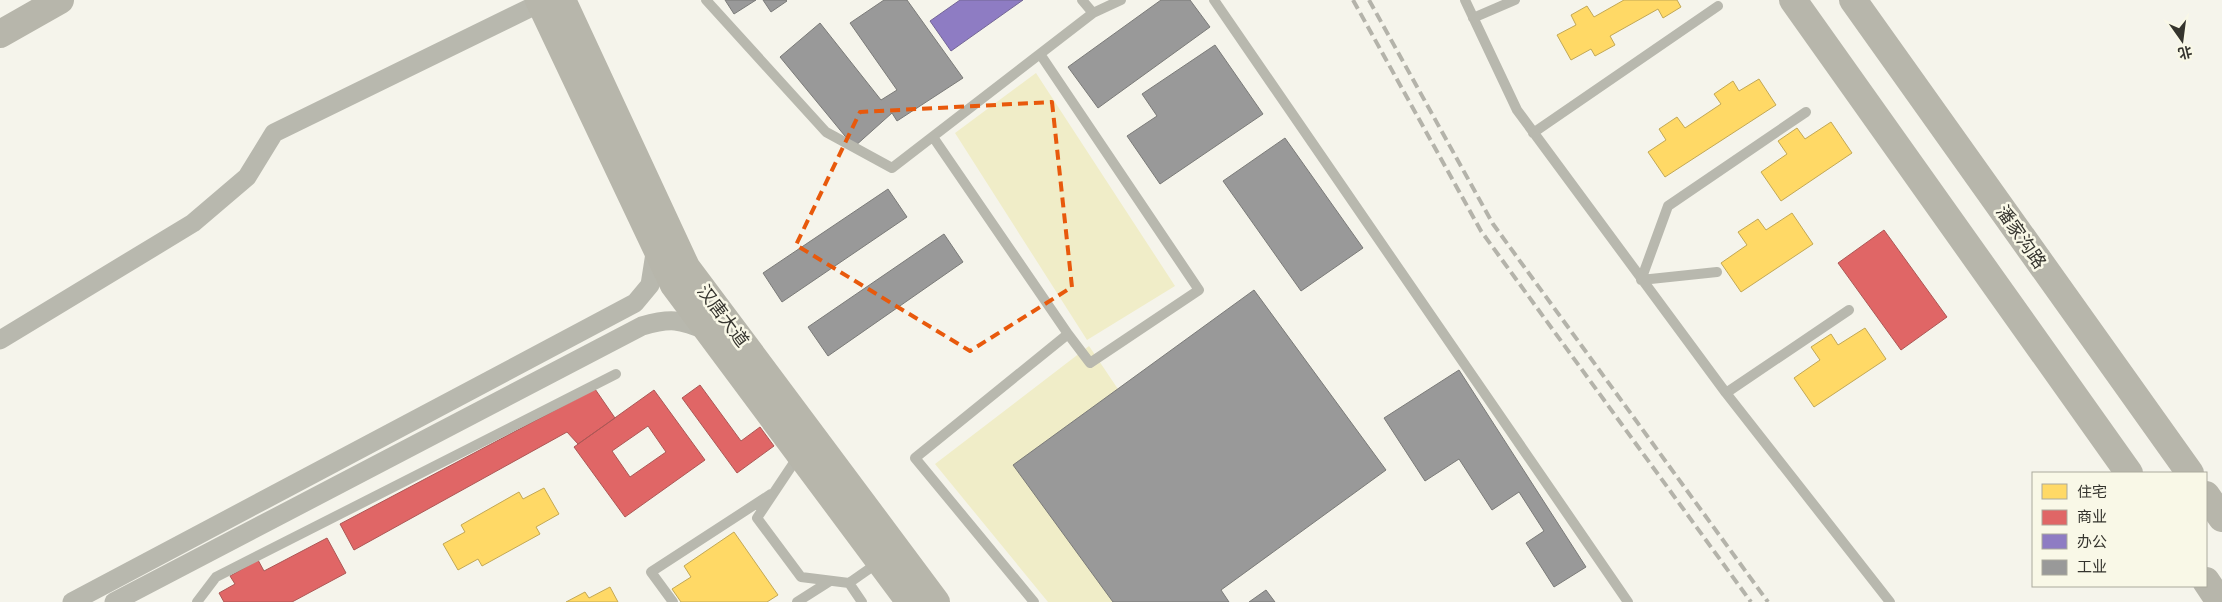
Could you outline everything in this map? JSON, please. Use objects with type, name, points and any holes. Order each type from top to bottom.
[{"type":"main road","points":[[0,34],[60,0]]},
{"type":"main road","points":[[1793,0],[2128,472]]},
{"type":"main road","name":"潘家沟路","points":[[1852,0],[2189,472]]},
{"type":"main road","name":"汉唐大道","points":[[547,1],[674,285],[910,602]]},
{"type":"main road","name":"汉唐大道","points":[[547,1],[686,267],[936,602]]},
{"type":"main road","points":[[2207,496],[2222,518]]},
{"type":"main road","points":[[2207,582],[2220,602]]},
{"type":"street","points":[[0,340],[193,223],[247,177],[274,134],[547,1]]},
{"type":"street","points":[[72,602],[634,303],[650,286],[656,247]]},
{"type":"street","points":[[114,602],[642,326],[664,320],[684,321],[708,331]]},
{"type":"lane","points":[[706,0],[826,132],[892,168],[1093,13],[1121,0]]},
{"type":"lane","points":[[1082,0],[1093,13]]},
{"type":"lane","points":[[1214,0],[1628,602]]},
{"type":"lane","points":[[1465,0],[1517,110],[1533,133],[1726,393],[1890,602]]},
{"type":"lane","points":[[1474,18],[1515,0]]},
{"type":"lane","points":[[1533,133],[1718,6]]},
{"type":"lane","points":[[932,137],[1090,363],[1198,290],[1040,54]]},
{"type":"lane","points":[[1641,280],[1668,206],[1806,112]]},
{"type":"lane","points":[[1641,280],[1717,272]]},
{"type":"lane","points":[[1726,393],[1849,310]]},
{"type":"lane","points":[[1034,602],[915,458],[1068,334]]},
{"type":"lane","points":[[197,602],[216,577],[616,374]]},
{"type":"lane","points":[[800,454],[757,518],[801,577],[849,583],[880,562]]},
{"type":"lane","points":[[673,602],[651,572],[776,490]]},
{"type":"lane","points":[[797,602],[830,581]]},
{"type":"lane","points":[[849,583],[862,602]]},
{"type":"highlighted area","points":[[1052,102],[1072,287],[970,351],[796,245],[860,112]]},
{"type":"shaded area","points":[[1036,73],[1175,286],[1087,340],[955,133]]},
{"type":"shaded area","points":[[1089,346],[1124,398],[1140,602],[1048,602],[935,464]]},
{"type":"building: 住宅","points":[[1624,0],[1677,0],[1681,7],[1663,18],[1658,9],[1610,36],[1615,45],[1595,56],[1591,49],[1571,60],[1557,35],[1576,25],[1571,15],[1587,6],[1594,17]]},
{"type":"building: 住宅","points":[[1759,79],[1776,105],[1665,177],[1648,152],[1666,140],[1659,129],[1677,117],[1685,128],[1721,104],[1714,94],[1733,81],[1739,91]]},
{"type":"building: 住宅","points":[[1831,122],[1852,153],[1781,201],[1761,172],[1787,154],[1778,141],[1797,128],[1805,139]]},
{"type":"building: 住宅","points":[[1792,213],[1813,244],[1741,292],[1721,263],[1747,245],[1738,232],[1758,219],[1766,230]]},
{"type":"building: 住宅","points":[[1865,328],[1886,359],[1814,407],[1794,378],[1820,360],[1811,347],[1831,334],[1838,345]]},
{"type":"building: 住宅","points":[[544,488],[559,514],[536,527],[540,534],[482,566],[478,559],[458,570],[443,544],[465,532],[461,525],[519,492],[523,499]]},
{"type":"building: 住宅","points":[[734,532],[778,595],[767,602],[681,602],[672,589],[691,577],[684,566]]},
{"type":"building: 住宅","points":[[610,587],[618,602],[566,602],[585,592],[589,598]]},
{"type":"building: 商业","points":[[1884,230],[1947,317],[1901,350],[1838,263]]},
{"type":"building: 商业","points":[[700,385],[741,441],[760,427],[774,446],[737,473],[682,398]]},
{"type":"building: 商业","points":[[595,389],[615,418],[578,444],[567,432],[354,550],[340,524]]},
{"type":"building: 商业","points":[[654,390],[705,460],[625,517],[574,447]],"holes":[[[648,426],[666,452],[630,477],[612,451]]]},
{"type":"building: 商业","points":[[327,538],[346,573],[292,602],[224,602],[219,593],[235,584],[230,576],[258,560],[264,571]]},
{"type":"building: 办公","points":[[960,0],[1023,0],[951,51],[930,21]]},
{"type":"building: 工业","points":[[725,0],[756,0],[734,14]]},
{"type":"building: 工业","points":[[763,0],[786,0],[787,1],[771,12]]},
{"type":"building: 工业","points":[[884,0],[907,0],[963,78],[897,121],[892,113],[854,147],[780,57],[820,23],[881,100],[897,90],[850,23]]},
{"type":"building: 工业","points":[[1161,0],[1190,0],[1210,27],[1098,108],[1068,67]]},
{"type":"building: 工业","points":[[1215,45],[1263,114],[1160,184],[1127,136],[1157,116],[1142,94]]},
{"type":"building: 工业","points":[[1285,138],[1363,248],[1301,291],[1223,181]]},
{"type":"building: 工业","points":[[888,189],[907,217],[782,302],[763,273]]},
{"type":"building: 工业","points":[[944,234],[963,262],[828,356],[808,327]]},
{"type":"building: 工业","points":[[1254,290],[1386,470],[1221,590],[1229,602],[1113,602],[1013,465]]},
{"type":"building: 工业","points":[[1459,370],[1586,567],[1554,587],[1526,543],[1544,531],[1519,492],[1492,510],[1459,459],[1425,481],[1384,418]]},
{"type":"building: 工业","points":[[1266,590],[1275,602],[1249,602]]},
{"type":"railway","points":[[1353,0],[1481,231],[1751,602]]},
{"type":"railway","points":[[1369,0],[1493,224],[1768,602]]}]
